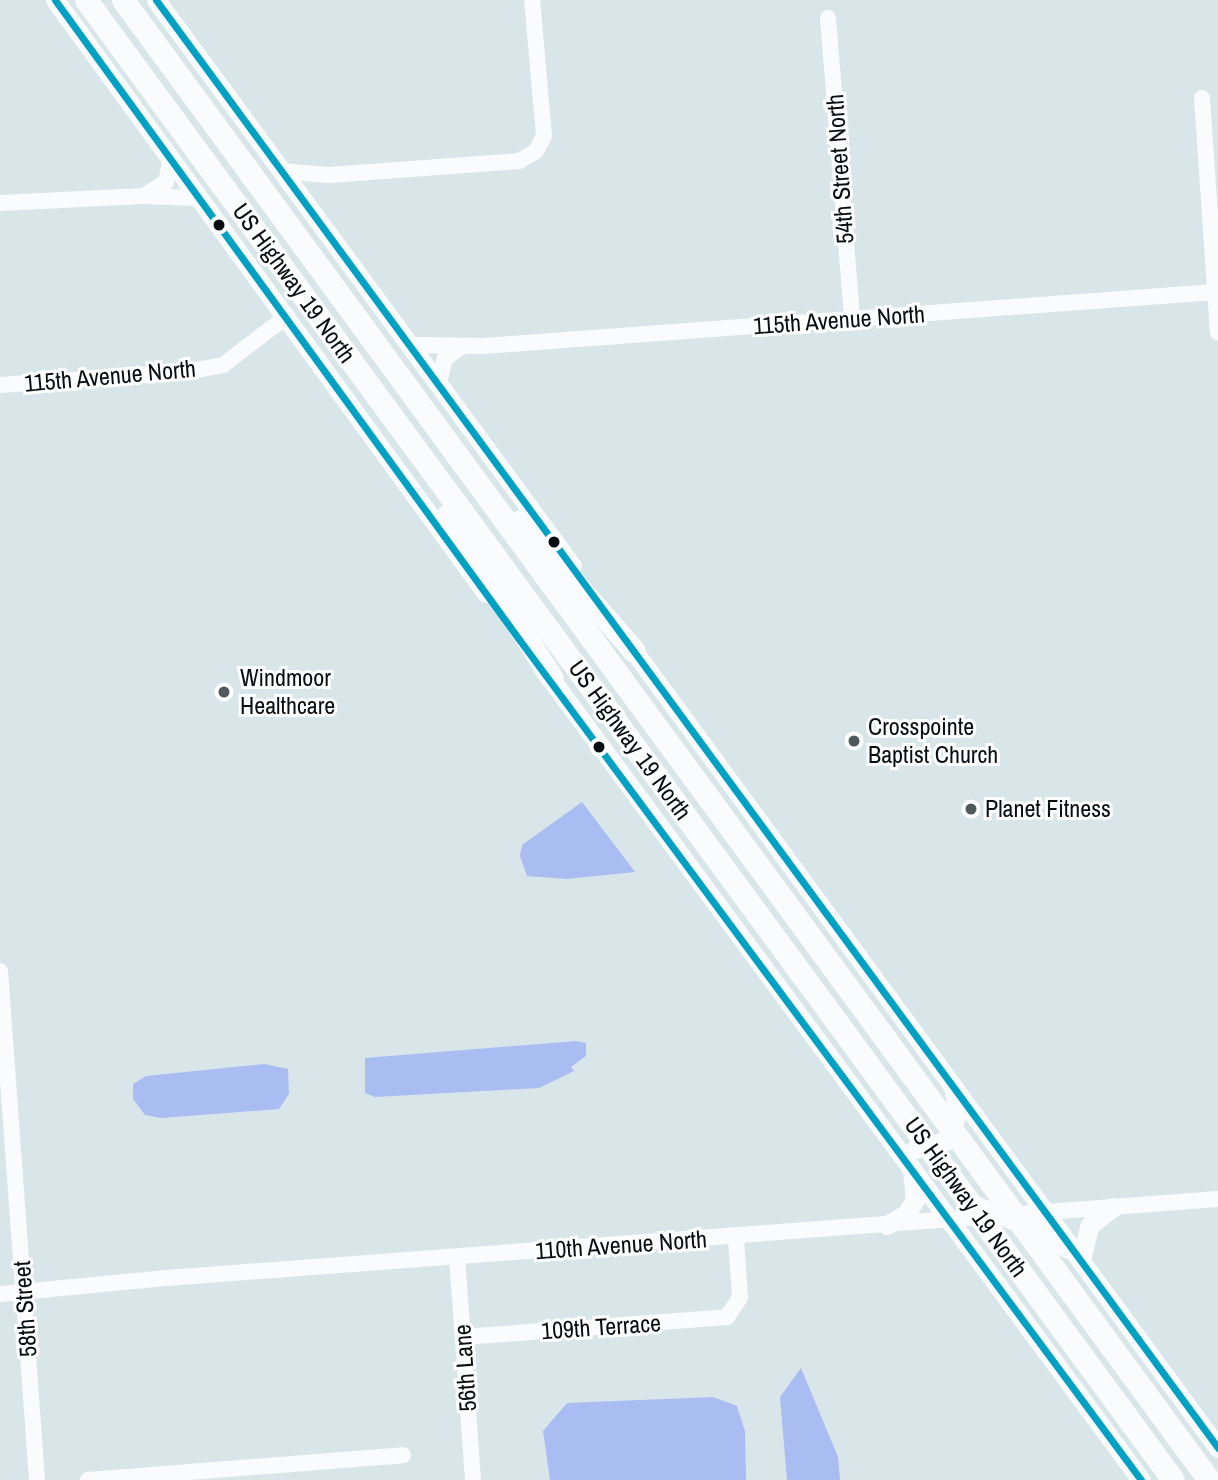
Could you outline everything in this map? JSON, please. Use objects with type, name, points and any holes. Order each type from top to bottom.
[{"type":"highway","name":"US Highway 19 North","points":[[86,0],[1173,1480]]},
{"type":"highway","name":"US Highway 19 North","points":[[123,0],[1209,1480]]},
{"type":"highway","points":[[373,389],[551,678]]},
{"type":"highway","points":[[438,429],[634,651]]},
{"type":"main road","points":[[55,0],[1141,1480]]},
{"type":"main road","points":[[156,0],[1218,1448]]},
{"type":"main road","points":[[894,1144],[913,1149],[948,1140],[958,1111],[952,1084]]},
{"type":"main road","points":[[992,1138],[998,1161],[1004,1293]]},
{"type":"main road","points":[[911,1166],[999,1217],[1048,1234],[1081,1260]]},
{"type":"main road","points":[[887,1225],[906,1214],[915,1200],[911,1166]]},
{"type":"main road","points":[[1081,1260],[1090,1225],[1113,1208]]},
{"type":"main road","points":[[1049,1355],[1037,1325],[1039,1300],[1054,1284],[1075,1277],[1098,1285]]},
{"type":"street","points":[[281,171],[328,175],[519,161],[536,151],[544,136],[532,0]]},
{"type":"street","name":"54th Street North","points":[[828,18],[852,319]]},
{"type":"street","points":[[1202,98],[1218,332]]},
{"type":"street","points":[[142,196],[166,182],[171,159]]},
{"type":"street","points":[[307,206],[315,180],[328,175]]},
{"type":"street","points":[[0,203],[142,196],[199,198]]},
{"type":"street","name":"115th Avenue North","points":[[411,345],[463,346],[1215,292]]},
{"type":"street","name":"115th Avenue North","points":[[0,384],[185,372],[223,365],[287,316]]},
{"type":"street","points":[[439,383],[445,358],[463,346]]},
{"type":"street","name":"58th Street","points":[[0,971],[37,1480]]},
{"type":"street","name":"110th Avenue North","points":[[0,1294],[1218,1199]]},
{"type":"street","name":"109th Terrace","points":[[463,1338],[727,1317],[736,1309],[740,1298],[736,1237]]},
{"type":"street","name":"56th Lane","points":[[457,1257],[473,1480]]},
{"type":"street","points":[[88,1480],[404,1455]]},
{"type":"water","points":[[582,802],[635,872],[566,879],[527,876],[520,856],[522,845]]},
{"type":"water","points":[[576,1041],[586,1043],[586,1056],[571,1067],[574,1071],[539,1088],[375,1097],[365,1093],[365,1058]]},
{"type":"water","points":[[264,1064],[288,1069],[289,1094],[279,1109],[161,1118],[145,1115],[133,1099],[133,1084],[146,1076]]},
{"type":"water","points":[[801,1368],[838,1457],[840,1480],[787,1480],[780,1397]]},
{"type":"water","points":[[713,1397],[737,1406],[745,1431],[746,1480],[550,1480],[543,1431],[567,1403]]},
{"type":"transit line","points":[[55,0],[518,638],[1141,1480]]},
{"type":"transit line","points":[[156,0],[1218,1448]]},
{"type":"place","name":"Windmoor Healthcare","points":[[224,692]]},
{"type":"place","name":"Crosspointe Baptist Church","points":[[854,741]]},
{"type":"place","name":"Planet Fitness","points":[[971,809]]}]
